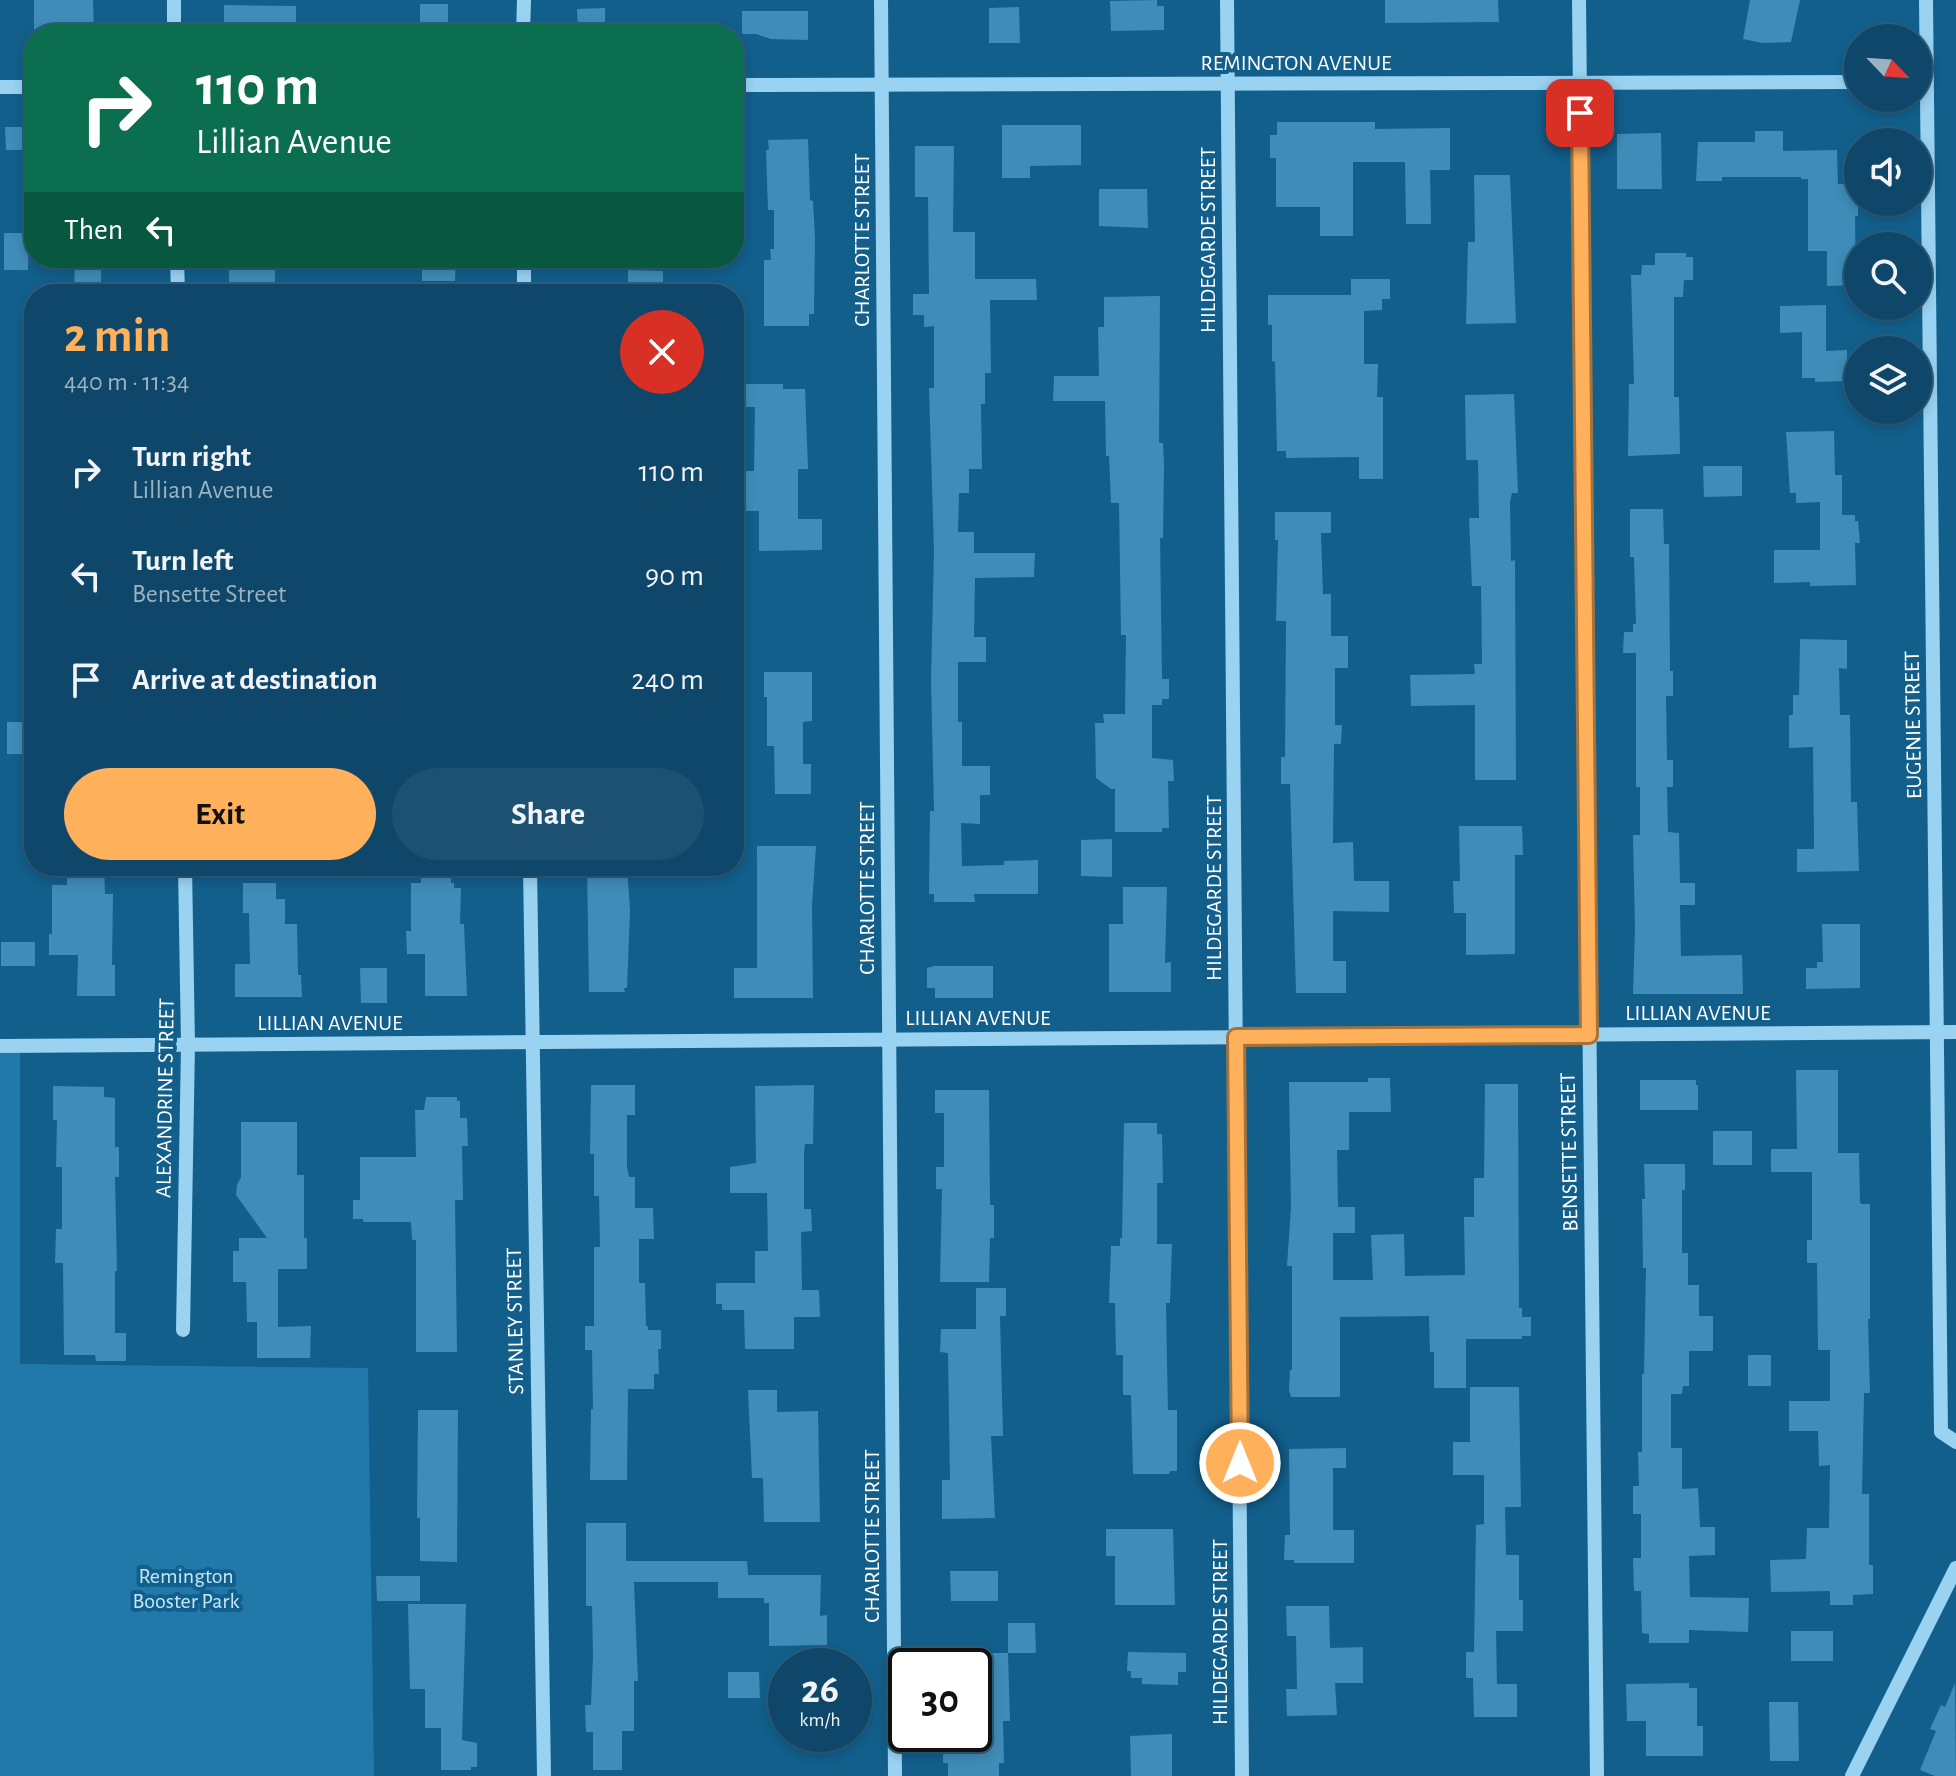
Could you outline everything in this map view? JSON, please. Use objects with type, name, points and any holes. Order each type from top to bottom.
[{"type":"street","points":[[174,0],[174,24]]},
{"type":"street","points":[[523,24],[524,0]]},
{"type":"street","name":"CHARLOTTE STREET","points":[[881,0],[895,1776]]},
{"type":"street","name":"HILDEGARDE STREET","points":[[1227,0],[1242,1776]]},
{"type":"street","name":"BENSETTE STREET","points":[[1579,0],[1597,1776]]},
{"type":"street","name":"EUGENIE STREET","points":[[1925,24],[1926,0]]},
{"type":"street","name":"REMINGTON AVENUE","points":[[744,85],[1844,82]]},
{"type":"street","points":[[0,87],[24,87]]},
{"type":"street","name":"EUGENIE STREET","points":[[1922,112],[1938,1032],[1941,1432],[1956,1442]]},
{"type":"street","name":"ALEXANDRINE STREET","points":[[183,1330],[188,1045],[185,876]]},
{"type":"street","name":"STANLEY STREET","points":[[530,876],[544,1776]]},
{"type":"street","name":"LILLIAN AVENUE","points":[[0,1046],[1956,1032]]},
{"type":"street","points":[[1852,1776],[1956,1568]]},
{"type":"green space","name":"Remington Booster Park","points":[[20,1052],[20,1364],[368,1368],[374,1776],[0,1776],[0,1053]]},
{"type":"building","points":[[34,0],[93,0],[94,24],[34,24]]},
{"type":"building","points":[[1157,0],[1157,6],[1164,6],[1164,30],[1111,31],[1110,1]]},
{"type":"building","points":[[1385,0],[1498,0],[1499,22],[1385,23]]},
{"type":"building","points":[[1750,0],[1800,0],[1791,42],[1762,43],[1743,39]]},
{"type":"building","points":[[420,4],[448,4],[448,24],[420,24]]},
{"type":"building","points":[[224,5],[296,6],[296,24],[224,24]]},
{"type":"building","points":[[1019,7],[1020,43],[989,43],[989,8]]},
{"type":"building","points":[[605,8],[605,24],[578,24],[577,9]]},
{"type":"building","points":[[742,11],[808,11],[808,40],[771,39],[744,34]]},
{"type":"building","points":[[1277,122],[1375,122],[1375,129],[1450,128],[1450,170],[1430,170],[1431,224],[1406,224],[1405,162],[1353,162],[1353,236],[1320,236],[1320,207],[1276,207],[1276,158],[1270,158],[1270,135],[1277,135]]},
{"type":"building","points":[[1002,125],[1081,125],[1081,165],[1030,166],[1030,178],[1002,178]]},
{"type":"building","points":[[5,127],[24,127],[24,150],[6,150]]},
{"type":"building","points":[[1755,131],[1783,131],[1783,151],[1837,150],[1838,184],[1844,184],[1844,216],[1855,216],[1855,232],[1844,232],[1844,285],[1827,286],[1827,251],[1808,251],[1808,179],[1722,177],[1722,181],[1696,181],[1698,142],[1755,142]]},
{"type":"building","points":[[1661,133],[1662,189],[1617,189],[1617,134]]},
{"type":"building","points":[[808,139],[815,238],[814,314],[809,314],[809,326],[764,326],[764,260],[771,260],[770,249],[774,249],[774,210],[768,210],[768,140]]},
{"type":"building","points":[[915,146],[954,146],[953,232],[975,232],[975,279],[1036,279],[1037,300],[990,300],[991,373],[985,373],[985,404],[981,404],[982,469],[969,469],[969,493],[959,493],[958,532],[974,532],[974,553],[1035,553],[1034,577],[975,578],[974,637],[986,637],[986,662],[958,662],[958,722],[962,722],[962,766],[990,766],[990,795],[980,795],[980,824],[961,823],[962,866],[1038,860],[1038,894],[974,894],[975,902],[934,902],[934,894],[929,894],[930,811],[934,811],[931,680],[934,550],[929,388],[934,388],[934,326],[924,327],[924,315],[913,315],[913,294],[929,294],[928,197],[915,197]]},
{"type":"building","points":[[1474,175],[1510,175],[1516,323],[1466,324],[1468,242],[1475,242]]},
{"type":"building","points":[[1099,189],[1147,189],[1148,228],[1099,226]]},
{"type":"building","points":[[4,233],[24,233],[24,268],[28,270],[4,270]]},
{"type":"building","points":[[1655,253],[1686,253],[1686,257],[1693,257],[1693,280],[1684,280],[1683,297],[1674,297],[1674,397],[1679,397],[1680,454],[1628,456],[1629,384],[1634,384],[1631,275],[1641,275],[1642,265],[1655,265]]},
{"type":"building","points":[[75,268],[101,268],[101,284],[74,284]]},
{"type":"building","points":[[229,268],[275,268],[275,284],[229,284]]},
{"type":"building","points":[[422,268],[456,268],[455,281],[422,281]]},
{"type":"building","points":[[628,270],[663,271],[663,284],[628,284]]},
{"type":"building","points":[[1351,279],[1390,279],[1390,299],[1382,299],[1382,310],[1364,311],[1364,364],[1378,364],[1377,397],[1383,397],[1383,479],[1359,479],[1359,457],[1286,458],[1286,451],[1277,451],[1275,362],[1272,361],[1272,325],[1268,325],[1268,295],[1351,295]]},
{"type":"building","points":[[1160,296],[1159,443],[1163,443],[1164,464],[1163,538],[1160,538],[1162,679],[1169,679],[1169,699],[1162,699],[1162,705],[1152,705],[1152,758],[1173,760],[1174,781],[1168,781],[1169,828],[1162,828],[1162,832],[1115,832],[1115,789],[1096,778],[1095,723],[1104,723],[1103,714],[1125,714],[1126,635],[1121,635],[1119,503],[1111,503],[1105,401],[1053,401],[1054,376],[1099,376],[1098,327],[1104,327],[1104,297]]},
{"type":"building","points":[[1826,305],[1826,351],[1844,350],[1844,381],[1815,382],[1815,378],[1802,378],[1802,332],[1780,333],[1780,306]]},
{"type":"building","points":[[744,384],[783,384],[783,389],[805,389],[808,469],[798,469],[798,519],[822,519],[822,550],[759,551],[759,511],[744,511],[744,471],[754,471],[755,407],[744,407]]},
{"type":"building","points":[[1514,394],[1518,493],[1512,493],[1510,502],[1511,561],[1515,560],[1516,780],[1475,780],[1475,705],[1411,706],[1410,675],[1475,674],[1474,664],[1482,664],[1481,586],[1472,586],[1469,518],[1479,518],[1478,460],[1466,460],[1465,395]]},
{"type":"building","points":[[1834,431],[1835,475],[1842,475],[1842,515],[1855,515],[1855,521],[1858,521],[1860,543],[1855,543],[1856,585],[1774,583],[1774,550],[1820,550],[1820,502],[1796,503],[1796,493],[1790,493],[1786,432]]},
{"type":"building","points":[[1703,466],[1742,466],[1742,496],[1704,497]]},
{"type":"building","points":[[1630,509],[1663,509],[1664,544],[1669,544],[1673,696],[1666,696],[1667,760],[1673,760],[1673,787],[1667,787],[1668,832],[1679,833],[1680,883],[1695,883],[1695,905],[1680,905],[1681,956],[1742,955],[1743,994],[1633,994],[1633,835],[1640,835],[1640,787],[1636,787],[1636,653],[1623,653],[1624,632],[1633,632],[1633,624],[1636,624],[1634,557],[1630,557]]},
{"type":"building","points":[[1275,512],[1331,512],[1331,533],[1321,533],[1323,594],[1331,594],[1331,636],[1348,636],[1348,668],[1335,668],[1335,725],[1342,725],[1341,744],[1334,744],[1333,843],[1353,842],[1354,881],[1389,881],[1389,912],[1333,911],[1333,961],[1346,961],[1346,993],[1296,993],[1290,784],[1281,784],[1281,757],[1285,757],[1286,621],[1276,621],[1278,540],[1275,540]]},
{"type":"building","points":[[1800,639],[1847,640],[1847,669],[1839,668],[1840,715],[1850,715],[1851,802],[1857,802],[1859,871],[1797,872],[1797,849],[1814,849],[1813,747],[1789,748],[1789,715],[1793,715],[1793,695],[1799,695]]},
{"type":"building","points":[[764,672],[812,672],[812,721],[803,722],[803,764],[811,764],[811,794],[775,794],[774,746],[767,746]]},
{"type":"building","points":[[7,722],[24,722],[24,754],[7,754]]},
{"type":"building","points":[[1459,826],[1522,826],[1523,855],[1515,855],[1515,954],[1466,955],[1466,913],[1454,913],[1453,881],[1460,881]]},
{"type":"building","points":[[1112,839],[1112,877],[1081,876],[1081,840]]},
{"type":"building","points":[[757,846],[816,846],[812,906],[813,998],[734,998],[734,968],[757,968]]},
{"type":"building","points":[[67,876],[104,876],[105,894],[113,894],[115,996],[77,996],[78,955],[49,955],[52,885],[67,885]]},
{"type":"building","points":[[421,876],[451,876],[454,888],[461,888],[460,924],[464,924],[467,996],[425,996],[425,954],[407,954],[406,931],[411,931],[411,883],[421,883]]},
{"type":"building","points":[[587,876],[628,876],[630,911],[627,988],[624,988],[625,992],[589,992]]},
{"type":"building","points":[[243,883],[276,883],[276,899],[285,899],[285,924],[297,924],[298,975],[301,975],[302,997],[235,997],[235,964],[250,964],[249,913],[243,913]]},
{"type":"building","points":[[1123,887],[1167,887],[1165,963],[1171,962],[1171,992],[1109,992],[1109,924],[1123,924]]},
{"type":"building","points":[[1822,924],[1860,924],[1860,988],[1806,989],[1806,968],[1817,968],[1817,962],[1823,962]]},
{"type":"building","points":[[1,942],[35,942],[35,966],[1,966]]},
{"type":"building","points":[[993,966],[993,998],[935,998],[935,988],[927,988],[927,968]]},
{"type":"building","points":[[360,968],[387,968],[387,1003],[361,1003]]},
{"type":"building","points":[[1796,1070],[1838,1070],[1838,1153],[1859,1153],[1860,1201],[1861,1204],[1870,1204],[1870,1393],[1864,1393],[1862,1494],[1869,1494],[1869,1565],[1873,1565],[1873,1594],[1853,1595],[1853,1605],[1830,1605],[1830,1591],[1771,1592],[1770,1560],[1806,1559],[1807,1528],[1829,1528],[1830,1465],[1819,1466],[1818,1431],[1789,1431],[1789,1401],[1830,1401],[1830,1350],[1818,1350],[1817,1263],[1807,1263],[1807,1240],[1812,1240],[1812,1172],[1771,1172],[1771,1149],[1797,1149]]},
{"type":"building","points":[[1368,1078],[1390,1078],[1391,1112],[1349,1112],[1349,1150],[1337,1150],[1338,1207],[1355,1207],[1355,1233],[1333,1233],[1333,1280],[1373,1280],[1371,1235],[1404,1234],[1405,1276],[1465,1275],[1464,1217],[1474,1217],[1474,1178],[1484,1178],[1485,1084],[1518,1084],[1519,1308],[1522,1308],[1522,1317],[1531,1317],[1531,1336],[1522,1336],[1522,1339],[1466,1339],[1466,1388],[1434,1388],[1434,1352],[1430,1352],[1429,1316],[1340,1317],[1340,1397],[1291,1397],[1292,1266],[1287,1266],[1291,1208],[1289,1082],[1368,1082]]},
{"type":"building","points":[[1640,1080],[1696,1080],[1698,1110],[1640,1110]]},
{"type":"building","points":[[591,1085],[635,1085],[635,1115],[627,1115],[627,1167],[629,1177],[635,1177],[635,1208],[653,1208],[654,1239],[639,1239],[639,1283],[645,1283],[646,1326],[648,1330],[661,1330],[659,1374],[654,1374],[654,1389],[628,1389],[627,1480],[590,1480],[592,1350],[585,1350],[585,1326],[594,1326],[594,1247],[600,1247],[599,1196],[594,1196],[594,1154],[590,1154]]},
{"type":"building","points":[[814,1085],[813,1144],[805,1144],[804,1153],[804,1209],[811,1209],[812,1231],[801,1232],[802,1290],[819,1290],[820,1317],[794,1317],[794,1349],[745,1349],[744,1310],[722,1310],[722,1304],[716,1304],[716,1283],[755,1283],[755,1251],[768,1251],[767,1193],[730,1193],[730,1167],[756,1163],[755,1086]]},
{"type":"building","points":[[53,1086],[104,1087],[104,1097],[115,1098],[115,1147],[119,1147],[119,1177],[115,1177],[115,1333],[126,1333],[126,1361],[96,1361],[95,1355],[64,1355],[63,1263],[55,1263],[56,1229],[62,1229],[62,1167],[56,1167],[57,1120],[53,1120]]},
{"type":"building","points":[[935,1090],[989,1090],[990,1205],[994,1205],[994,1238],[990,1238],[989,1282],[940,1282],[942,1189],[936,1189],[936,1167],[944,1167],[944,1113],[935,1113]]},
{"type":"building","points":[[426,1097],[457,1097],[460,1101],[460,1118],[467,1118],[468,1146],[462,1146],[463,1200],[455,1200],[457,1352],[416,1352],[416,1240],[412,1240],[411,1222],[363,1222],[363,1219],[353,1219],[353,1200],[360,1200],[360,1157],[416,1157],[415,1110],[424,1110]]},
{"type":"building","points":[[241,1122],[297,1122],[297,1175],[304,1175],[307,1269],[278,1269],[278,1327],[311,1326],[310,1358],[257,1358],[257,1322],[247,1322],[246,1282],[233,1282],[233,1251],[239,1251],[239,1238],[267,1238],[236,1195],[241,1177]]},
{"type":"building","points":[[1124,1123],[1157,1123],[1157,1134],[1162,1134],[1163,1183],[1157,1183],[1157,1244],[1172,1244],[1170,1303],[1166,1303],[1168,1410],[1177,1410],[1177,1471],[1170,1471],[1169,1474],[1133,1474],[1131,1395],[1123,1395],[1123,1355],[1116,1355],[1115,1303],[1109,1303],[1111,1246],[1120,1246],[1122,1238]]},
{"type":"building","points":[[1713,1131],[1752,1131],[1752,1165],[1713,1165]]},
{"type":"building","points":[[1644,1164],[1685,1164],[1682,1253],[1688,1253],[1688,1285],[1699,1285],[1699,1316],[1713,1316],[1713,1351],[1689,1351],[1689,1386],[1683,1386],[1682,1394],[1671,1394],[1671,1448],[1682,1448],[1682,1489],[1698,1488],[1700,1527],[1715,1527],[1715,1555],[1689,1556],[1690,1597],[1749,1598],[1748,1632],[1689,1630],[1689,1643],[1649,1643],[1649,1634],[1642,1633],[1641,1591],[1634,1591],[1633,1558],[1641,1558],[1641,1514],[1633,1514],[1633,1486],[1639,1486],[1638,1452],[1642,1452],[1646,1268],[1643,1268]]},
{"type":"building","points":[[976,1288],[1006,1288],[1006,1316],[1000,1316],[1003,1436],[991,1436],[995,1518],[942,1519],[942,1480],[950,1480],[948,1353],[940,1352],[941,1329],[976,1329]]},
{"type":"building","points":[[1748,1355],[1771,1355],[1771,1386],[1748,1386]]},
{"type":"building","points":[[1470,1387],[1519,1387],[1521,1507],[1505,1507],[1506,1555],[1519,1555],[1523,1631],[1496,1631],[1497,1684],[1517,1684],[1517,1717],[1474,1717],[1473,1678],[1466,1678],[1466,1652],[1474,1652],[1476,1525],[1484,1524],[1484,1475],[1453,1475],[1453,1442],[1470,1442]]},
{"type":"building","points":[[748,1390],[777,1390],[777,1412],[818,1411],[820,1522],[764,1522],[763,1478],[752,1478]]},
{"type":"building","points":[[418,1410],[458,1410],[457,1562],[420,1561],[420,1518],[417,1518]]},
{"type":"building","points":[[1346,1448],[1346,1468],[1333,1468],[1333,1530],[1354,1530],[1354,1563],[1294,1563],[1294,1560],[1284,1560],[1285,1535],[1290,1535],[1289,1449]]},
{"type":"building","points":[[586,1523],[626,1523],[626,1561],[747,1561],[748,1575],[821,1575],[820,1616],[827,1615],[827,1645],[769,1646],[769,1603],[764,1603],[764,1598],[718,1598],[718,1582],[634,1582],[638,1681],[634,1681],[634,1731],[622,1731],[622,1770],[593,1770],[593,1732],[586,1732],[585,1705],[591,1705],[593,1656],[592,1606],[586,1606]]},
{"type":"building","points":[[1106,1529],[1173,1529],[1175,1605],[1115,1605],[1115,1556],[1106,1556]]},
{"type":"building","points":[[950,1571],[998,1571],[998,1601],[951,1601]]},
{"type":"building","points":[[376,1576],[420,1576],[420,1601],[377,1601]]},
{"type":"building","points":[[408,1604],[466,1604],[462,1740],[477,1743],[477,1767],[471,1767],[471,1770],[441,1770],[441,1728],[425,1728],[425,1689],[410,1689]]},
{"type":"building","points":[[1286,1606],[1329,1606],[1330,1648],[1363,1647],[1363,1683],[1335,1683],[1337,1715],[1287,1716],[1286,1689],[1297,1689],[1296,1636],[1287,1636]]},
{"type":"building","points":[[1008,1623],[1035,1623],[1036,1653],[1008,1653]]},
{"type":"building","points":[[1791,1631],[1833,1631],[1833,1661],[1791,1661]]},
{"type":"building","points":[[1128,1652],[1186,1653],[1186,1672],[1178,1672],[1178,1685],[1142,1684],[1142,1678],[1131,1678],[1131,1671],[1127,1671]]},
{"type":"building","points":[[992,1653],[1008,1653],[1010,1721],[1003,1721],[1004,1763],[999,1763],[999,1776],[948,1776],[948,1763],[943,1763],[943,1752],[992,1752]]},
{"type":"building","points":[[728,1672],[759,1672],[760,1698],[728,1698]]},
{"type":"building","points":[[1689,1683],[1689,1688],[1697,1688],[1697,1726],[1703,1726],[1703,1756],[1646,1756],[1646,1721],[1627,1721],[1626,1684]]},
{"type":"building","points":[[1955,1683],[1956,1776],[1935,1776],[1920,1770],[1936,1731],[1930,1729],[1941,1705],[1945,1707]]},
{"type":"building","points":[[1769,1702],[1798,1702],[1799,1761],[1770,1761]]},
{"type":"building","points":[[1172,1734],[1172,1776],[1131,1776],[1130,1736]]},
{"type":"route","points":[[1240,1463],[1236,1037],[1589,1035],[1580,113]]}]
